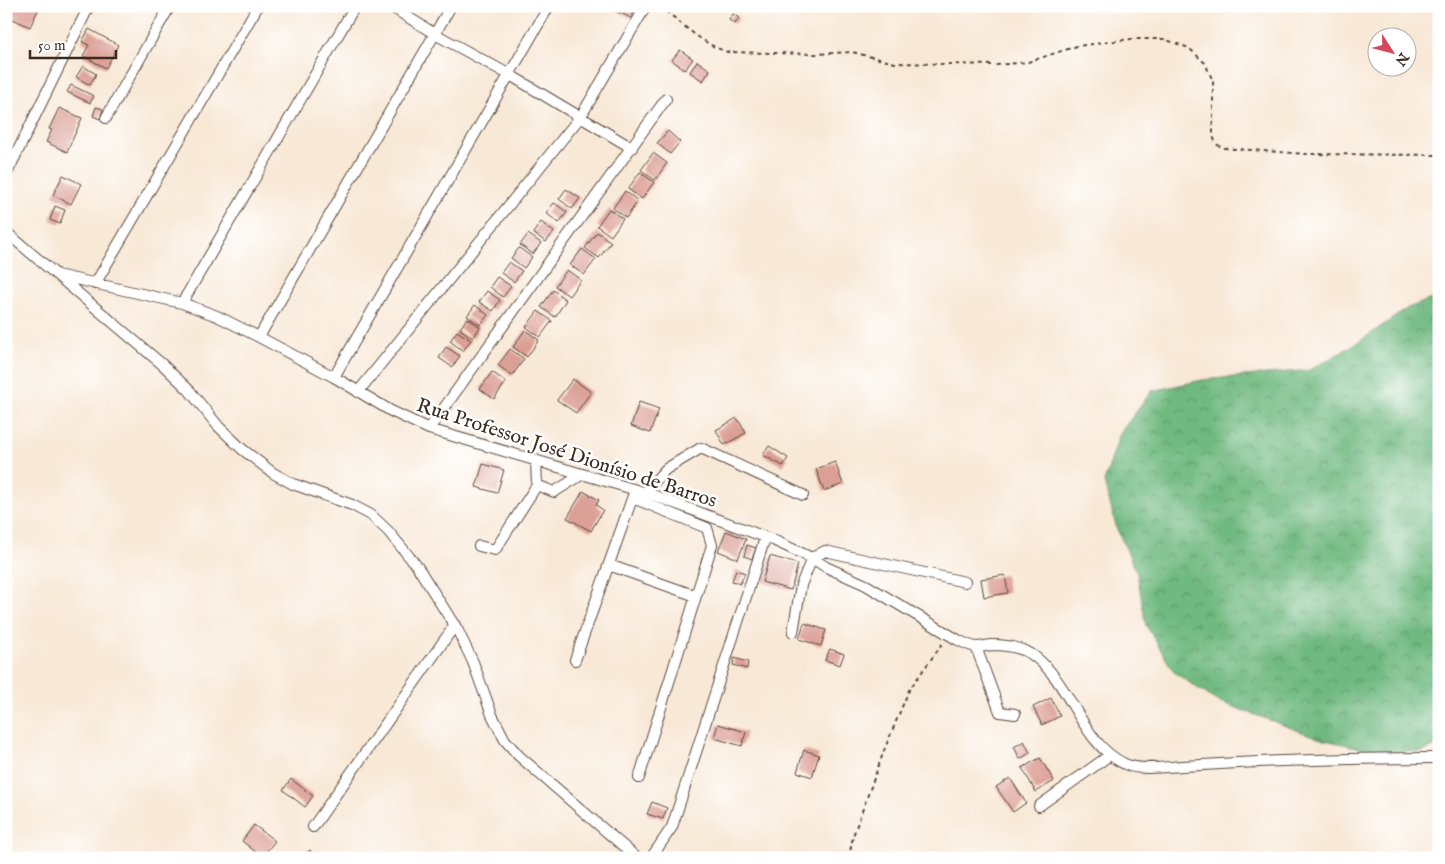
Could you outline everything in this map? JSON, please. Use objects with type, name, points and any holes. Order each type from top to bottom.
[{"type":"street","points":[[6,175],[89,6]]},
{"type":"street","points":[[106,118],[170,6]]},
{"type":"street","points":[[95,284],[258,6]]},
{"type":"street","points":[[182,303],[355,6]]},
{"type":"street","points":[[390,6],[435,34],[581,116],[632,148]]},
{"type":"street","points":[[260,337],[451,6]]},
{"type":"street","points":[[334,377],[549,6]]},
{"type":"street","points":[[358,392],[581,116],[646,6]]},
{"type":"street","points":[[429,429],[666,99]]},
{"type":"street","name":"Rua Professor José Dionísio de Barros","points":[[6,232],[56,275],[182,303],[218,316],[334,377],[391,411],[429,429],[583,474],[765,538],[812,558],[826,567],[882,593],[963,643],[976,647],[1001,646],[1022,649],[1042,662],[1067,695],[1096,741],[1110,755],[1127,765],[1150,768],[1284,761],[1439,758]]},
{"type":"street","points":[[56,275],[163,365],[189,390],[218,426],[242,449],[272,473],[293,484],[352,505],[371,515],[388,530],[417,566],[455,625],[473,662],[492,715],[505,740],[519,756],[637,858]]},
{"type":"street","points":[[574,660],[609,564],[638,493],[666,469],[701,448],[803,495]]},
{"type":"street","points":[[479,546],[496,550],[538,485],[536,460]]},
{"type":"street","points":[[538,485],[554,492],[583,474]]},
{"type":"street","points":[[638,493],[707,528],[712,545],[639,778]]},
{"type":"street","points":[[651,858],[672,827],[765,538]]},
{"type":"street","points":[[794,632],[801,585],[812,558],[824,552],[965,582]]},
{"type":"street","points":[[609,564],[696,596]]},
{"type":"street","points":[[313,827],[455,625]]},
{"type":"street","points":[[976,647],[1000,712],[1015,714]]},
{"type":"street","points":[[1039,806],[1110,755]]},
{"type":"path","points":[[660,6],[708,44],[728,52],[816,54],[852,52],[895,63],[946,65],[1014,64],[1028,62],[1077,46],[1131,39],[1164,39],[1189,48],[1204,63],[1213,81],[1213,136],[1216,144],[1222,148],[1307,154],[1439,155]]},
{"type":"path","points":[[849,858],[853,836],[885,748],[909,690],[949,634]]},
{"type":"green space","points":[[1439,296],[1439,745],[1422,752],[1370,750],[1321,739],[1215,700],[1174,672],[1146,625],[1137,573],[1117,529],[1104,482],[1120,433],[1152,391],[1202,380],[1310,370],[1360,341],[1408,308]]},
{"type":"building","points":[[8,6],[40,6],[30,27],[6,16]]},
{"type":"building","points":[[606,6],[637,6],[631,18]]},
{"type":"building","points":[[733,14],[739,18],[735,24],[729,20]]},
{"type":"building","points":[[89,29],[118,45],[106,68],[83,56],[89,45],[82,42]]},
{"type":"building","points":[[680,50],[693,59],[685,70],[672,60]]},
{"type":"building","points":[[697,61],[710,70],[703,81],[690,72]]},
{"type":"building","points":[[83,66],[96,74],[90,85],[76,77]]},
{"type":"building","points":[[71,85],[94,96],[90,103],[67,92]]},
{"type":"building","points":[[96,107],[103,109],[100,119],[93,116]]},
{"type":"building","points":[[59,108],[82,118],[67,152],[46,142],[52,130],[49,129]]},
{"type":"building","points":[[668,131],[680,142],[670,154],[657,143]]},
{"type":"building","points":[[653,153],[667,163],[655,180],[641,170]]},
{"type":"building","points":[[640,172],[654,182],[642,199],[628,189]]},
{"type":"building","points":[[63,175],[81,184],[71,204],[53,195]]},
{"type":"building","points":[[566,189],[580,198],[572,209],[559,199]]},
{"type":"building","points":[[625,191],[638,201],[626,218],[613,208]]},
{"type":"building","points":[[554,203],[567,212],[559,223],[546,213]]},
{"type":"building","points":[[55,206],[65,210],[60,224],[50,220]]},
{"type":"building","points":[[609,209],[623,219],[611,236],[597,226]]},
{"type":"building","points":[[541,222],[554,232],[546,242],[533,233]]},
{"type":"building","points":[[597,232],[611,242],[599,258],[585,248]]},
{"type":"building","points":[[528,234],[541,243],[533,254],[520,245]]},
{"type":"building","points":[[519,248],[532,257],[524,268],[511,258]]},
{"type":"building","points":[[582,249],[596,259],[584,275],[570,265]]},
{"type":"building","points":[[509,262],[522,271],[514,282],[501,273]]},
{"type":"building","points":[[567,270],[581,280],[569,296],[555,286]]},
{"type":"building","points":[[497,277],[511,286],[503,297],[490,287]]},
{"type":"building","points":[[553,290],[566,300],[555,317],[541,307]]},
{"type":"building","points":[[487,291],[500,300],[493,311],[479,302]]},
{"type":"building","points":[[475,305],[488,315],[480,325],[467,316]]},
{"type":"building","points":[[538,311],[552,321],[540,337],[526,327]]},
{"type":"building","points":[[467,318],[480,327],[473,338],[460,329]]},
{"type":"building","points":[[525,330],[539,340],[527,357],[513,347]]},
{"type":"building","points":[[457,331],[471,340],[463,351],[450,341]]},
{"type":"building","points":[[446,347],[460,356],[452,367],[439,358]]},
{"type":"building","points":[[510,349],[524,359],[512,376],[498,365]]},
{"type":"building","points":[[492,372],[506,382],[494,399],[480,389]]},
{"type":"building","points":[[573,379],[591,392],[576,413],[557,400]]},
{"type":"building","points":[[639,402],[659,409],[650,433],[631,426]]},
{"type":"building","points":[[737,418],[746,433],[724,445],[716,430]]},
{"type":"building","points":[[769,446],[788,458],[783,466],[763,455]]},
{"type":"building","points":[[835,462],[843,484],[824,491],[816,469]]},
{"type":"building","points":[[483,464],[504,470],[497,493],[476,487]]},
{"type":"building","points":[[583,491],[599,500],[596,505],[603,510],[591,531],[567,518]]},
{"type":"building","points":[[726,531],[746,539],[738,559],[718,551]]},
{"type":"building","points":[[747,545],[756,548],[752,559],[744,556]]},
{"type":"building","points":[[770,556],[798,564],[791,590],[762,582]]},
{"type":"building","points":[[736,570],[745,573],[740,584],[732,581]]},
{"type":"building","points":[[1005,575],[1008,593],[984,597],[981,579]]},
{"type":"building","points":[[804,623],[826,630],[821,646],[799,639]]},
{"type":"building","points":[[830,649],[844,654],[840,665],[825,660]]},
{"type":"building","points":[[734,658],[748,662],[747,669],[733,665]]},
{"type":"building","points":[[1051,698],[1060,716],[1042,725],[1033,707]]},
{"type":"building","points":[[718,724],[746,732],[742,746],[714,738]]},
{"type":"building","points":[[1024,741],[1030,753],[1020,759],[1014,747]]},
{"type":"building","points":[[804,750],[819,755],[812,777],[797,772]]},
{"type":"building","points":[[1040,758],[1054,781],[1036,792],[1022,768]]},
{"type":"building","points":[[1010,778],[1026,803],[1013,812],[996,787]]},
{"type":"building","points":[[291,779],[313,796],[305,807],[283,790]]},
{"type":"building","points":[[652,802],[667,808],[663,819],[647,814]]},
{"type":"building","points":[[254,825],[275,841],[262,857],[242,841]]},
{"type":"building","points":[[310,850],[316,858],[301,858]]}]
